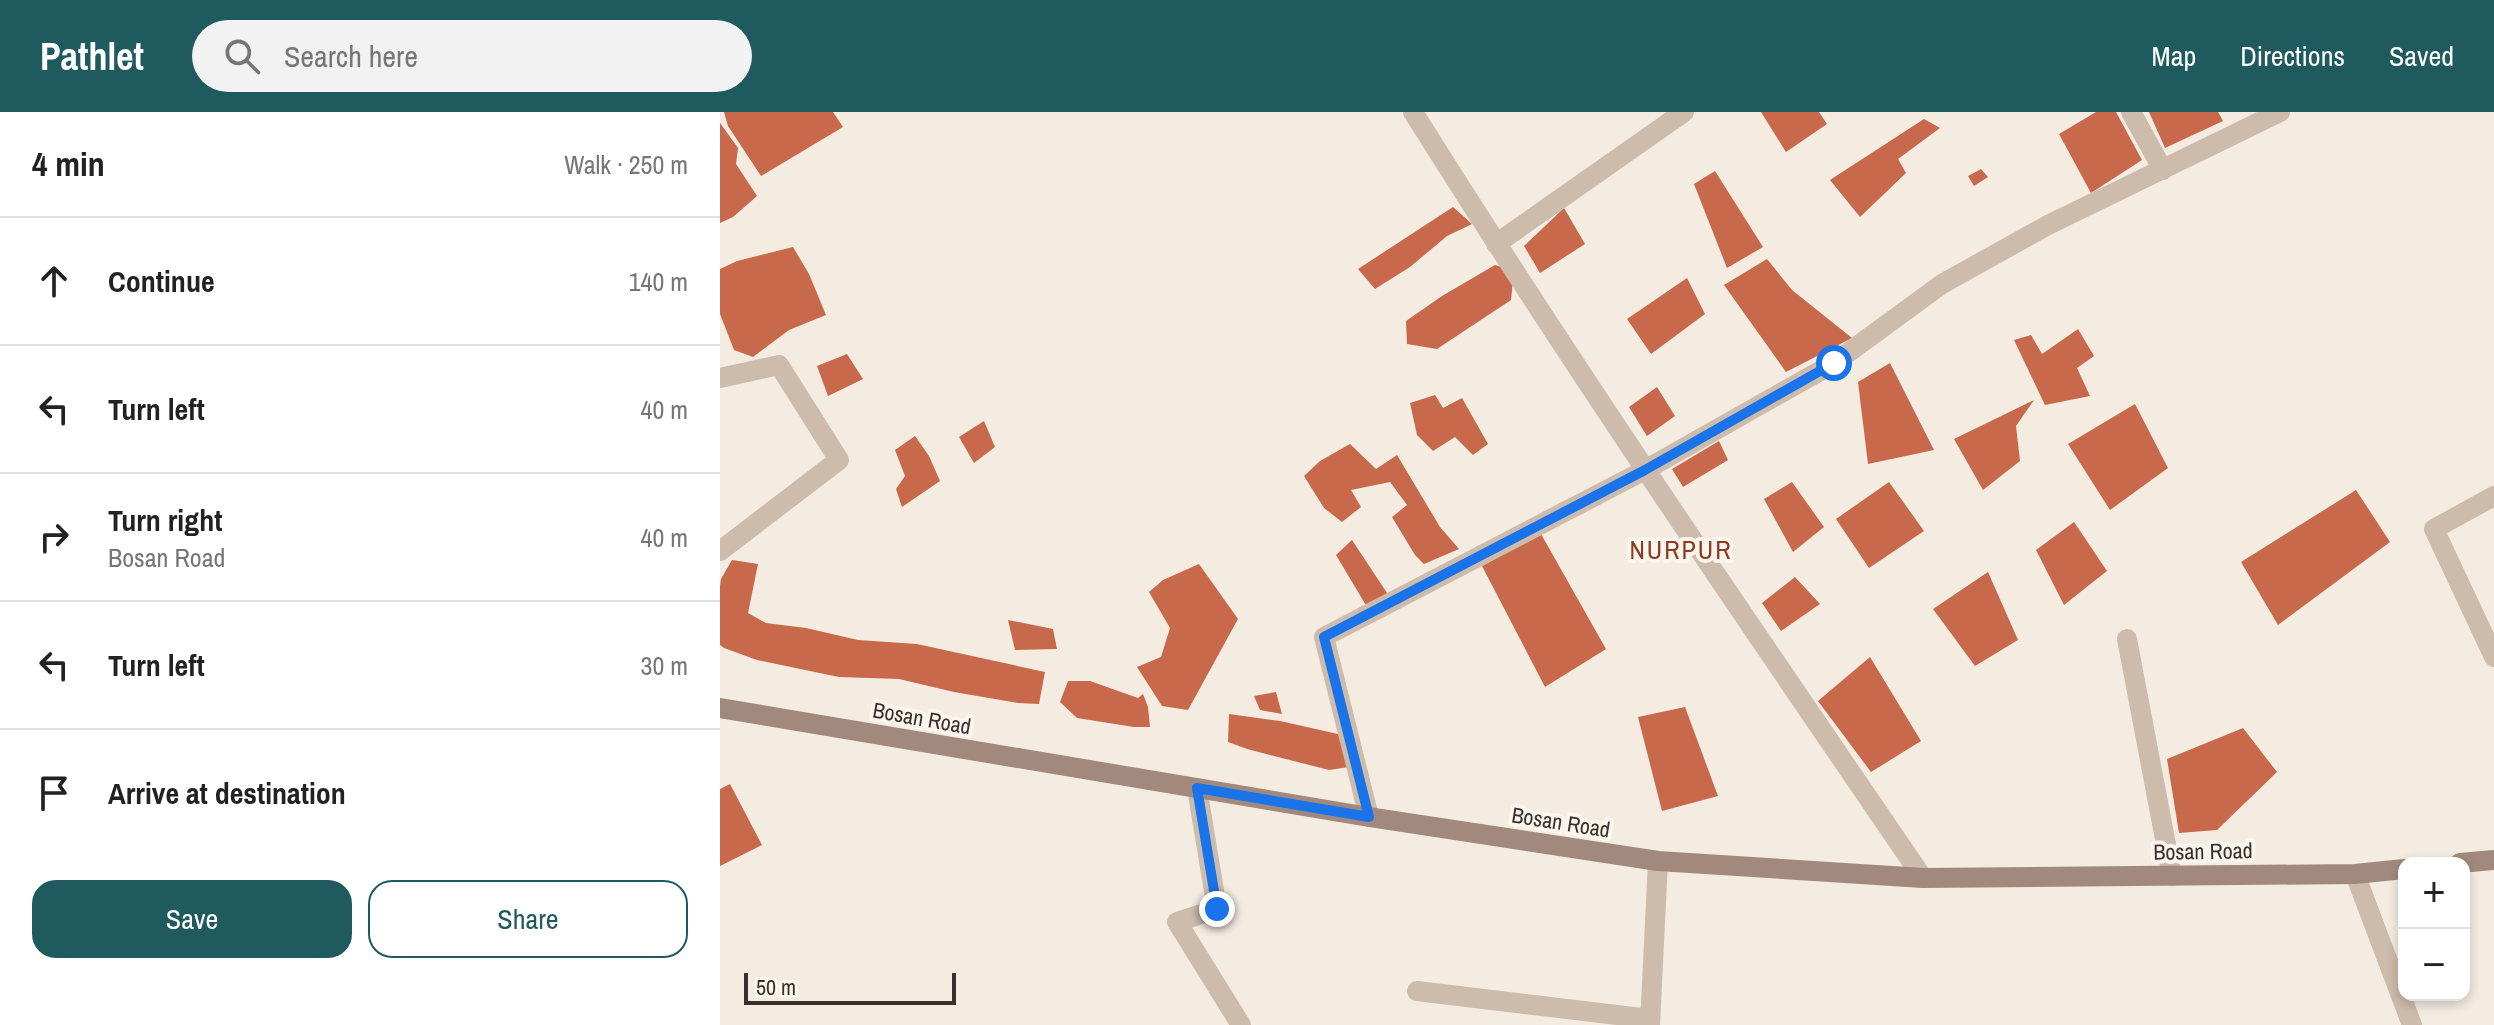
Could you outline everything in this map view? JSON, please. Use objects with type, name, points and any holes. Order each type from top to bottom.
[{"type":"main road","name":"Bosan Road","points":[[720,708],[1369,817],[1658,861],[1923,878],[2355,874],[2398,870]]},
{"type":"main road","points":[[2470,862],[2494,860]]},
{"type":"street","points":[[1413,112],[1645,470],[1923,878]]},
{"type":"street","points":[[1496,244],[1684,112]]},
{"type":"street","points":[[2131,112],[2163,170]]},
{"type":"street","points":[[1369,817],[1324,637],[1645,470],[1834,363],[1942,284],[2048,225],[2280,112]]},
{"type":"street","points":[[720,378],[779,365],[839,460],[720,551]]},
{"type":"street","points":[[2494,496],[2434,529],[2494,657]]},
{"type":"street","points":[[2127,639],[2172,876]]},
{"type":"street","points":[[1197,788],[1217,909],[1177,922],[1241,1025]]},
{"type":"street","points":[[1417,991],[1650,1022],[1658,861]]},
{"type":"street","points":[[2355,874],[2412,1025]]},
{"type":"building","points":[[724,112],[833,112],[843,127],[761,176],[728,126]]},
{"type":"building","points":[[1761,112],[1819,112],[1827,124],[1786,152]]},
{"type":"building","points":[[2096,112],[2116,112],[2142,160],[2091,193],[2059,134]]},
{"type":"building","points":[[2149,112],[2218,112],[2223,121],[2165,148]]},
{"type":"building","points":[[1924,119],[1940,128],[1898,159],[1906,173],[1860,217],[1830,180]]},
{"type":"building","points":[[720,123],[738,148],[736,164],[757,196],[733,217],[720,223]]},
{"type":"building","points":[[1981,169],[1988,177],[1974,186],[1968,176]]},
{"type":"building","points":[[1715,171],[1763,247],[1727,268],[1694,184]]},
{"type":"building","points":[[1453,207],[1472,224],[1447,236],[1410,267],[1375,289],[1358,269]]},
{"type":"building","points":[[1564,208],[1585,244],[1540,273],[1524,246]]},
{"type":"building","points":[[793,247],[809,274],[826,315],[789,330],[753,357],[734,350],[720,314],[720,269],[737,261]]},
{"type":"building","points":[[1767,259],[1792,290],[1852,338],[1786,372],[1724,285]]},
{"type":"building","points":[[1495,265],[1514,271],[1511,300],[1437,349],[1407,344],[1406,321]]},
{"type":"building","points":[[1687,278],[1705,314],[1651,354],[1627,319]]},
{"type":"building","points":[[2078,329],[2094,356],[2077,368],[2090,396],[2045,405],[2014,340],[2031,335],[2042,354]]},
{"type":"building","points":[[847,354],[863,379],[828,396],[817,366]]},
{"type":"building","points":[[1890,363],[1934,450],[1868,464],[1858,382]]},
{"type":"building","points":[[1657,387],[1675,416],[1647,436],[1629,407]]},
{"type":"building","points":[[1435,395],[1443,408],[1462,398],[1488,444],[1473,455],[1455,437],[1433,451],[1417,435],[1410,403]]},
{"type":"building","points":[[2034,400],[2016,426],[2020,461],[1983,490],[1954,439]]},
{"type":"building","points":[[2135,404],[2168,468],[2110,510],[2068,444]]},
{"type":"building","points":[[984,421],[995,447],[974,463],[959,437]]},
{"type":"building","points":[[915,436],[929,456],[940,481],[902,507],[896,489],[905,476],[895,450]]},
{"type":"building","points":[[1719,441],[1728,460],[1683,487],[1672,469]]},
{"type":"building","points":[[1350,444],[1376,469],[1397,455],[1440,527],[1459,549],[1424,564],[1392,517],[1407,505],[1390,482],[1351,490],[1361,507],[1342,522],[1324,508],[1304,476],[1320,461]]},
{"type":"building","points":[[1792,482],[1824,527],[1793,552],[1764,499]]},
{"type":"building","points":[[1889,482],[1924,531],[1869,568],[1836,519]]},
{"type":"building","points":[[2356,490],[2390,542],[2278,625],[2241,562]]},
{"type":"building","points":[[2074,522],[2107,571],[2064,605],[2036,550]]},
{"type":"building","points":[[1541,534],[1606,649],[1545,687],[1482,566]]},
{"type":"building","points":[[1352,540],[1387,593],[1370,612],[1336,555]]},
{"type":"building","points":[[732,560],[758,564],[748,613],[766,623],[858,640],[917,644],[1045,672],[1039,704],[954,692],[899,679],[839,677],[757,660],[724,648],[720,645],[720,586]]},
{"type":"building","points":[[1199,564],[1238,619],[1188,710],[1162,706],[1137,667],[1161,657],[1170,628],[1149,592],[1163,580]]},
{"type":"building","points":[[1988,572],[2018,640],[1975,666],[1933,609]]},
{"type":"building","points":[[1795,577],[1820,604],[1781,631],[1762,603]]},
{"type":"building","points":[[1008,620],[1053,629],[1057,649],[1015,650]]},
{"type":"building","points":[[1870,657],[1921,741],[1871,772],[1818,701]]},
{"type":"building","points":[[1068,681],[1090,681],[1138,698],[1143,694],[1150,727],[1077,718],[1060,702]]},
{"type":"building","points":[[1276,692],[1282,714],[1260,710],[1254,696]]},
{"type":"building","points":[[1685,707],[1718,796],[1662,811],[1638,717]]},
{"type":"building","points":[[1229,714],[1338,734],[1356,766],[1329,770],[1228,742]]},
{"type":"building","points":[[2243,728],[2277,772],[2217,830],[2179,833],[2167,759]]},
{"type":"building","points":[[730,784],[762,845],[720,866],[720,789]]},
{"type":"district","name":"NURPUR","points":[[1681,550]]},
{"type":"route","points":[[1217,909],[1197,788],[1369,817],[1324,637],[1645,470],[1834,363]]}]
